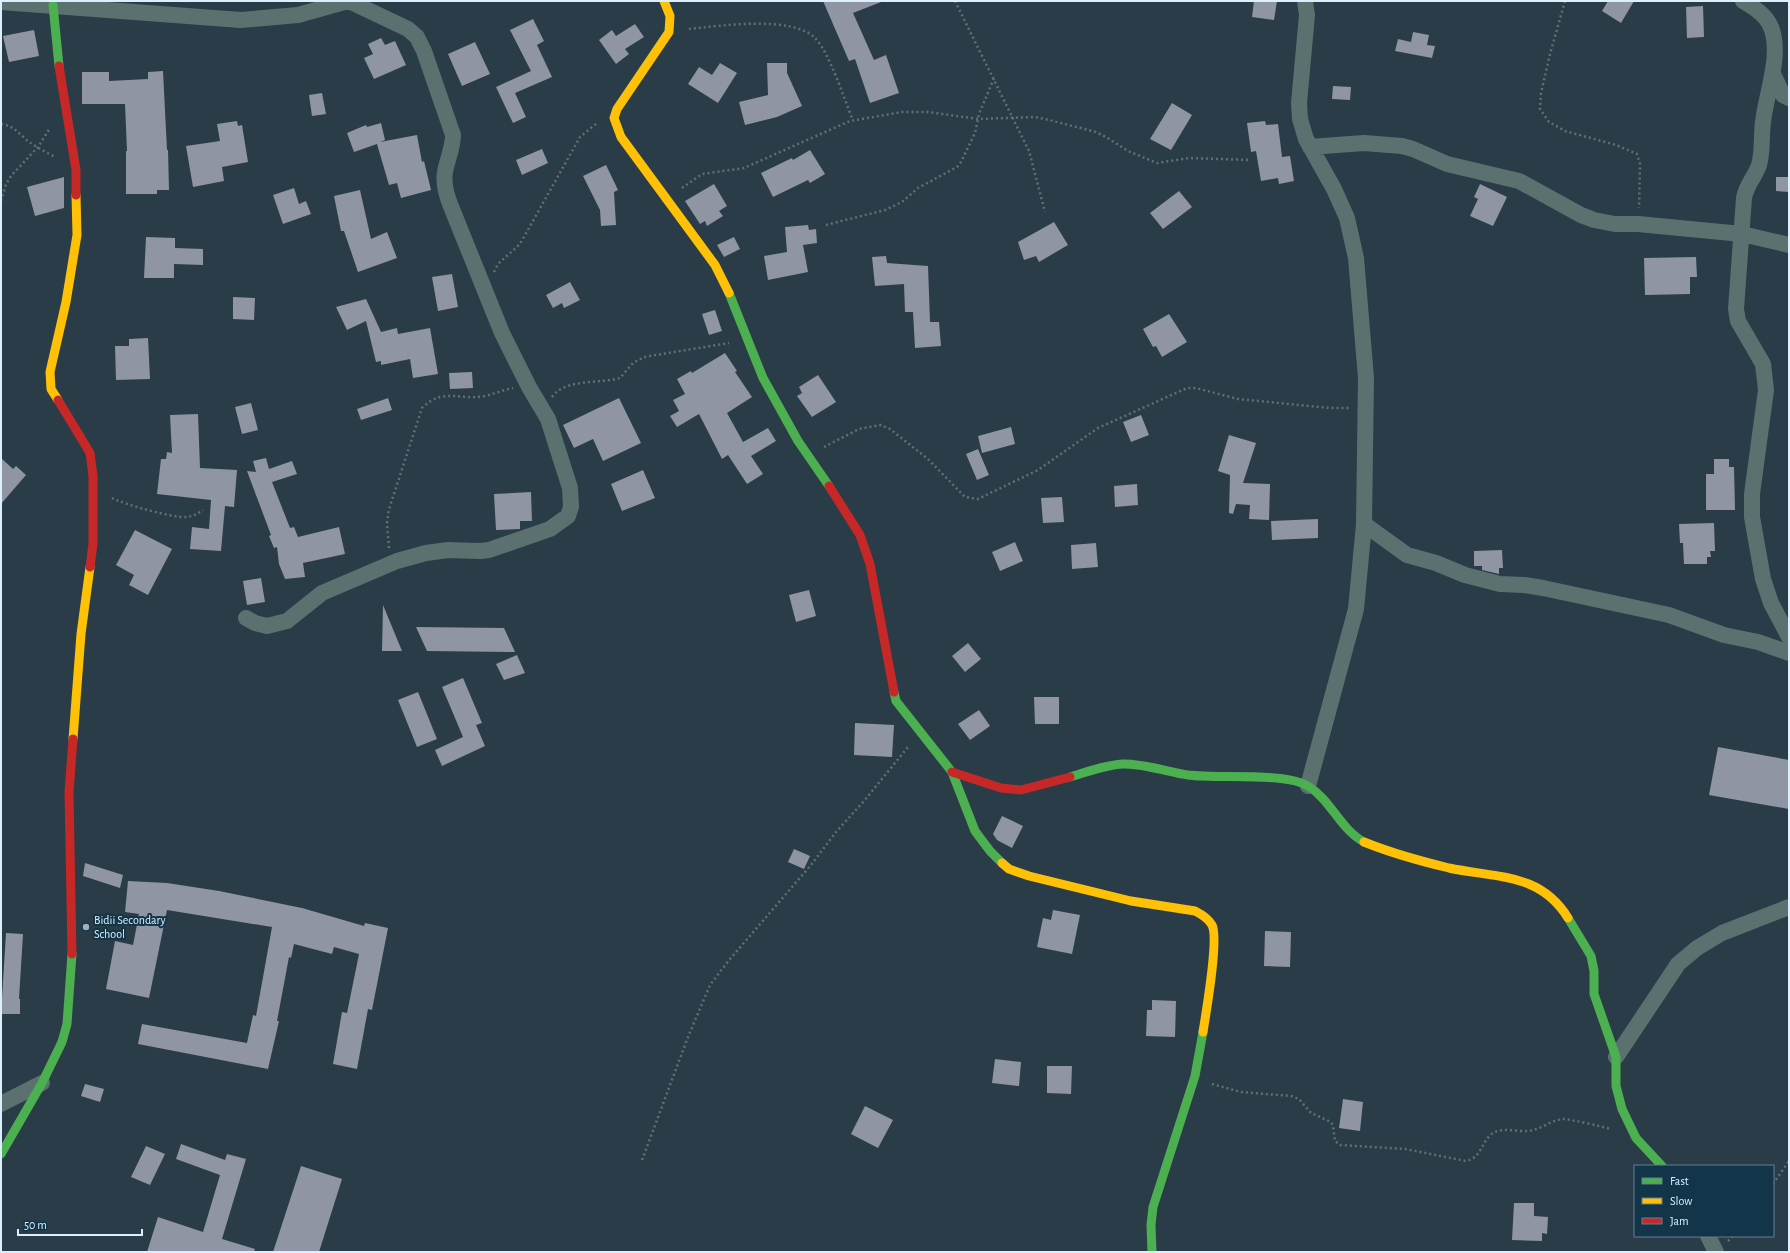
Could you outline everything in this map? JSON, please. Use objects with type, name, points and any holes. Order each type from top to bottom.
[{"type":"street","points":[[1,2],[144,8],[249,20],[298,15],[348,1],[408,29],[417,37],[421,44],[453,135],[453,143],[445,172],[445,191],[500,327],[529,387],[548,419],[567,477],[571,495],[568,516],[550,529],[489,550],[448,550],[426,553],[388,565],[322,593],[287,621],[267,626],[255,623],[246,618]]},
{"type":"street","points":[[664,1],[671,23],[668,32],[617,109],[614,118],[620,137],[715,265],[726,286],[763,378],[798,441],[848,514],[860,535],[870,564],[896,701],[952,772],[962,793],[975,831],[990,851],[1009,869],[1029,876],[1131,901],[1195,911],[1204,916],[1212,925],[1214,946],[1201,1050],[1195,1076],[1153,1207],[1151,1225],[1152,1252]]},
{"type":"street","points":[[1305,1],[1306,25],[1299,103],[1303,131],[1310,147],[1342,203],[1347,218],[1356,258],[1366,378],[1364,524],[1356,609],[1308,786]]},
{"type":"street","points":[[1743,1],[1755,8],[1770,26],[1774,42],[1772,74],[1763,122],[1759,164],[1745,190],[1736,309],[1738,321],[1763,364],[1766,390],[1752,494],[1752,517],[1763,579],[1771,603],[1789,635]]},
{"type":"street","points":[[1,1154],[42,1083],[62,1042],[67,1024],[72,954],[69,792],[81,634],[93,544],[93,489],[90,453],[51,389],[50,382],[52,360],[66,302],[77,235],[76,170],[58,57],[53,5]]},
{"type":"street","points":[[1772,74],[1783,95],[1789,98]]},
{"type":"street","points":[[1310,147],[1364,143],[1402,146],[1447,164],[1519,181],[1580,215],[1594,220],[1615,224],[1638,224],[1742,234],[1789,245]]},
{"type":"street","points":[[1364,524],[1407,555],[1436,563],[1465,576],[1500,584],[1524,585],[1543,588],[1669,615],[1724,635],[1758,642],[1789,653]]},
{"type":"street","points":[[952,772],[1001,788],[1021,790],[1106,766],[1124,764],[1188,775],[1228,778],[1277,778],[1296,781],[1308,786],[1319,795],[1345,827],[1362,841],[1374,846],[1449,868],[1516,879],[1544,891],[1563,910],[1584,942],[1591,956],[1594,971],[1594,994],[1616,1057],[1616,1086],[1622,1110],[1636,1138],[1661,1165]]},
{"type":"street","points":[[1616,1057],[1678,964],[1697,948],[1722,933],[1789,907]]},
{"type":"street","points":[[1,1104],[42,1083]]},
{"type":"street","points":[[1708,1237],[1716,1252]]},
{"type":"path","points":[[955,1],[994,78],[1028,151],[1045,212]]},
{"type":"path","points":[[1565,1],[1548,60],[1541,93],[1540,110],[1549,122],[1565,131],[1616,145],[1636,154],[1640,164],[1638,224]]},
{"type":"path","points":[[668,32],[742,24],[780,24],[803,31],[814,37],[825,52],[852,118]]},
{"type":"path","points":[[826,225],[885,210],[902,202],[918,188],[957,167],[975,133],[978,118],[994,78]]},
{"type":"path","points":[[1,201],[6,184],[11,176],[38,147],[65,101]]},
{"type":"path","points":[[667,199],[702,174],[744,168],[850,121],[902,112],[928,112],[978,118],[1012,117],[1045,119],[1096,132],[1128,151],[1157,163],[1189,158],[1250,160]]},
{"type":"path","points":[[485,290],[498,264],[520,244],[580,137],[596,124],[614,118]]},
{"type":"path","points":[[1,124],[12,128],[28,141],[76,170]]},
{"type":"path","points":[[543,410],[555,392],[560,389],[620,378],[633,363],[644,357],[717,344],[748,341]]},
{"type":"path","points":[[388,565],[389,538],[387,523],[389,509],[422,408],[429,401],[441,397],[484,397],[511,388],[529,387]]},
{"type":"path","points":[[798,441],[818,447],[825,447],[859,429],[881,425],[890,429],[928,459],[965,497],[978,499],[1038,470],[1098,428],[1187,388],[1196,388],[1238,399],[1291,405],[1344,409],[1366,406]]},
{"type":"path","points":[[93,489],[124,503],[180,517],[196,515],[203,510]]},
{"type":"path","points":[[642,1160],[688,1037],[710,985],[735,953],[811,865],[836,832],[864,801],[920,732]]},
{"type":"path","points":[[1195,1076],[1222,1088],[1299,1098],[1311,1113],[1331,1122],[1335,1141],[1340,1145],[1405,1149],[1466,1161],[1471,1160],[1478,1155],[1491,1134],[1496,1131],[1528,1131],[1543,1128],[1550,1122],[1564,1119],[1607,1128],[1636,1138]]},
{"type":"path","points":[[1774,1183],[1789,1161]]},
{"type":"building","points":[[823,1],[881,2],[853,13],[874,60],[886,55],[899,93],[870,103],[855,59],[849,61]]},
{"type":"building","points":[[1254,1],[1277,1],[1274,20],[1252,17]]},
{"type":"building","points":[[1608,1],[1634,1],[1621,23],[1602,11]]},
{"type":"building","points":[[1703,6],[1704,37],[1687,38],[1686,7]]},
{"type":"building","points":[[533,19],[544,41],[537,45],[552,77],[515,93],[526,117],[513,123],[496,87],[531,71],[510,30]]},
{"type":"building","points":[[635,24],[644,37],[625,49],[629,54],[616,64],[599,40],[612,30],[616,36]]},
{"type":"building","points":[[34,30],[39,56],[9,62],[3,36]]},
{"type":"building","points":[[1413,32],[1429,35],[1427,45],[1435,46],[1432,58],[1395,51],[1398,39],[1411,42]]},
{"type":"building","points":[[381,38],[385,45],[395,41],[406,65],[374,79],[364,58],[373,54],[368,44]]},
{"type":"building","points":[[475,42],[490,74],[462,86],[448,54]]},
{"type":"building","points":[[720,63],[737,73],[718,103],[688,84],[699,67],[712,75]]},
{"type":"building","points":[[767,63],[787,63],[787,73],[802,106],[777,117],[745,125],[739,102],[768,95]]},
{"type":"building","points":[[163,71],[169,190],[157,190],[157,194],[126,194],[127,151],[125,104],[82,104],[82,72],[109,72],[109,81],[148,79],[148,72]]},
{"type":"building","points":[[1333,86],[1351,87],[1350,100],[1332,99]]},
{"type":"building","points":[[322,93],[326,114],[312,116],[309,95]]},
{"type":"building","points":[[1172,103],[1192,115],[1171,150],[1150,139]]},
{"type":"building","points":[[237,121],[238,126],[242,125],[248,162],[222,167],[224,181],[193,187],[186,146],[220,141],[217,124]]},
{"type":"building","points":[[1265,121],[1266,125],[1278,124],[1282,157],[1290,156],[1294,181],[1279,184],[1278,178],[1261,181],[1256,151],[1251,152],[1247,123]]},
{"type":"building","points":[[381,123],[385,140],[380,142],[417,135],[422,162],[424,161],[431,190],[401,198],[397,183],[389,185],[377,144],[354,152],[347,133],[366,125],[367,127]]},
{"type":"building","points":[[542,149],[548,163],[522,175],[516,160]]},
{"type":"building","points":[[810,150],[825,174],[810,183],[808,180],[773,197],[761,173],[792,158],[793,160]]},
{"type":"building","points":[[606,165],[618,190],[614,192],[616,225],[601,226],[600,210],[583,176]]},
{"type":"building","points":[[64,177],[64,208],[35,216],[27,187]]},
{"type":"building","points":[[1776,177],[1789,177],[1789,192],[1776,191]]},
{"type":"building","points":[[714,184],[727,206],[719,211],[723,216],[707,226],[705,221],[700,224],[685,201]]},
{"type":"building","points":[[1480,184],[1507,197],[1493,226],[1470,216],[1478,199],[1474,197]]},
{"type":"building","points":[[294,188],[299,204],[306,201],[311,214],[283,224],[273,195]]},
{"type":"building","points":[[360,190],[371,239],[387,232],[397,258],[358,272],[344,231],[341,231],[334,196]]},
{"type":"building","points":[[1179,191],[1192,207],[1163,229],[1150,213]]},
{"type":"building","points":[[1054,222],[1068,245],[1039,262],[1036,256],[1024,260],[1018,242]]},
{"type":"building","points":[[808,225],[809,230],[816,229],[817,243],[803,245],[808,272],[768,280],[764,256],[787,252],[785,227]]},
{"type":"building","points":[[146,237],[175,238],[175,248],[203,249],[203,265],[174,264],[174,278],[144,278]]},
{"type":"building","points":[[734,237],[740,249],[724,257],[717,245]]},
{"type":"building","points":[[886,256],[887,263],[928,266],[930,322],[939,322],[941,346],[915,348],[913,312],[905,312],[904,284],[875,286],[872,257]]},
{"type":"building","points":[[1696,257],[1697,277],[1690,277],[1690,294],[1645,295],[1644,258]]},
{"type":"building","points":[[452,274],[458,307],[438,311],[432,277]]},
{"type":"building","points":[[570,282],[580,300],[564,308],[562,303],[553,308],[546,295]]},
{"type":"building","points":[[233,297],[255,298],[254,320],[233,319]]},
{"type":"building","points":[[366,299],[381,332],[397,328],[398,334],[430,328],[438,374],[413,378],[410,359],[381,365],[381,361],[376,362],[366,321],[347,330],[336,307]]},
{"type":"building","points":[[715,310],[722,331],[709,335],[702,314]]},
{"type":"building","points":[[1169,314],[1187,342],[1162,357],[1156,346],[1153,347],[1143,329]]},
{"type":"building","points":[[148,338],[150,379],[116,380],[115,346],[129,346],[129,339]]},
{"type":"building","points":[[725,353],[737,371],[735,372],[752,397],[727,413],[743,442],[768,428],[776,441],[751,456],[763,474],[747,484],[728,455],[722,459],[699,414],[677,427],[670,416],[679,411],[673,400],[685,394],[677,379],[691,371],[692,373]]},
{"type":"building","points":[[472,372],[473,388],[450,389],[449,373]]},
{"type":"building","points":[[818,375],[836,402],[812,417],[797,396],[802,393],[799,387]]},
{"type":"building","points":[[388,398],[392,410],[361,420],[357,409]]},
{"type":"building","points":[[619,398],[641,443],[603,461],[593,439],[574,448],[563,425]]},
{"type":"building","points":[[251,403],[258,430],[242,434],[235,407]]},
{"type":"building","points":[[198,414],[200,468],[237,470],[234,507],[225,506],[221,551],[190,549],[192,527],[209,529],[211,500],[157,494],[161,459],[166,459],[167,452],[172,453],[170,415]]},
{"type":"building","points":[[1141,415],[1149,435],[1131,442],[1123,422]]},
{"type":"building","points":[[1011,427],[1015,444],[982,453],[978,436]]},
{"type":"building","points":[[1229,435],[1256,443],[1243,483],[1270,484],[1269,520],[1249,519],[1250,505],[1236,504],[1233,514],[1229,513],[1230,475],[1218,471]]},
{"type":"building","points":[[978,449],[989,475],[977,480],[966,454]]},
{"type":"building","points":[[1,458],[13,469],[16,466],[26,475],[1,504]]},
{"type":"building","points":[[266,458],[269,469],[292,461],[297,474],[272,482],[290,528],[294,527],[298,537],[339,527],[345,554],[303,563],[305,577],[285,579],[279,564],[277,547],[274,548],[269,536],[271,535],[247,471],[256,472],[253,461]]},
{"type":"building","points":[[1714,459],[1729,459],[1729,467],[1734,467],[1735,510],[1706,510],[1706,474],[1714,474]]},
{"type":"building","points":[[643,470],[655,498],[622,511],[611,484]]},
{"type":"building","points":[[1137,484],[1138,505],[1115,507],[1114,486]]},
{"type":"building","points":[[531,492],[532,521],[520,521],[520,529],[496,530],[494,494]]},
{"type":"building","points":[[1062,497],[1064,522],[1043,523],[1041,498]]},
{"type":"building","points":[[1318,519],[1318,538],[1272,540],[1271,521]]},
{"type":"building","points":[[1714,523],[1715,551],[1710,551],[1711,557],[1707,557],[1707,564],[1684,564],[1683,543],[1680,543],[1679,524]]},
{"type":"building","points":[[135,530],[172,549],[148,595],[129,585],[134,575],[116,565]]},
{"type":"building","points":[[1015,542],[1023,561],[1000,571],[992,552]]},
{"type":"building","points":[[1096,543],[1098,567],[1072,569],[1071,545]]},
{"type":"building","points":[[1502,550],[1503,568],[1499,568],[1499,574],[1482,570],[1482,566],[1474,566],[1474,551]]},
{"type":"building","points":[[261,578],[265,602],[247,605],[243,581]]},
{"type":"building","points":[[809,590],[816,616],[796,622],[789,595]]},
{"type":"building","points":[[383,605],[402,651],[382,651]]},
{"type":"building","points":[[416,627],[504,628],[515,652],[427,651]]},
{"type":"building","points":[[968,643],[981,659],[965,672],[952,656]]},
{"type":"building","points":[[517,655],[525,673],[504,680],[496,664]]},
{"type":"building","points":[[463,678],[482,723],[476,725],[485,746],[442,766],[435,750],[463,737],[442,687]]},
{"type":"building","points":[[418,692],[437,739],[417,747],[398,700]]},
{"type":"building","points":[[1034,697],[1059,697],[1059,724],[1035,724]]},
{"type":"building","points":[[979,710],[990,726],[970,740],[958,724]]},
{"type":"building","points":[[855,723],[894,725],[892,757],[854,755]]},
{"type":"building","points":[[1718,747],[1789,760],[1789,809],[1709,795]]},
{"type":"building","points":[[1002,816],[1023,826],[1012,848],[997,840],[993,834]]},
{"type":"building","points":[[794,849],[810,856],[804,869],[788,862]]},
{"type":"building","points":[[85,863],[123,875],[120,888],[83,876]]},
{"type":"building","points":[[128,881],[167,883],[219,891],[302,908],[364,926],[365,923],[388,928],[372,1010],[368,1009],[357,1069],[333,1064],[342,1012],[347,1013],[359,954],[334,947],[332,954],[294,944],[291,958],[289,957],[277,1021],[279,1021],[268,1069],[138,1044],[142,1024],[247,1043],[253,1015],[256,1016],[272,927],[167,910],[149,998],[106,989],[115,941],[133,945],[139,914],[125,912]]},
{"type":"building","points":[[1053,910],[1080,915],[1072,954],[1037,947],[1043,918],[1051,920]]},
{"type":"building","points":[[1265,931],[1291,932],[1290,967],[1264,966]]},
{"type":"building","points":[[6,933],[23,934],[19,999],[20,1014],[1,1014]]},
{"type":"building","points":[[1152,1000],[1176,1001],[1175,1037],[1146,1036],[1147,1010],[1152,1010]]},
{"type":"building","points":[[995,1059],[1021,1062],[1019,1086],[992,1083]]},
{"type":"building","points":[[1047,1066],[1072,1066],[1071,1094],[1047,1093]]},
{"type":"building","points":[[85,1084],[104,1089],[100,1102],[81,1096]]},
{"type":"building","points":[[1343,1099],[1363,1102],[1360,1131],[1339,1128]]},
{"type":"building","points":[[865,1106],[893,1120],[878,1148],[851,1134]]},
{"type":"building","points":[[181,1144],[225,1160],[227,1154],[246,1159],[222,1239],[255,1249],[254,1252],[147,1252],[158,1217],[203,1232],[220,1175],[176,1159]]},
{"type":"building","points":[[146,1146],[165,1154],[150,1185],[131,1177]]},
{"type":"building","points":[[301,1166],[342,1179],[319,1252],[273,1252]]},
{"type":"building","points":[[1514,1203],[1534,1203],[1534,1216],[1548,1217],[1547,1234],[1542,1233],[1542,1241],[1512,1240]]},
{"type":"traffic: fast","points":[[53,5],[59,66]]},
{"type":"traffic: fast","points":[[729,293],[763,378],[798,441],[829,486]]},
{"type":"traffic: fast","points":[[894,692],[896,701],[952,772],[975,831],[990,851],[1002,863]]},
{"type":"traffic: fast","points":[[1070,777],[1109,766],[1130,764],[1188,775],[1268,777],[1298,782],[1308,786],[1316,792],[1348,830],[1364,842]]},
{"type":"traffic: fast","points":[[1568,918],[1591,956],[1594,971],[1594,994],[1616,1057],[1616,1086],[1622,1109],[1636,1138],[1661,1165]]},
{"type":"traffic: fast","points":[[1,1154],[42,1083],[62,1042],[67,1024],[72,954]]},
{"type":"traffic: fast","points":[[1152,1252],[1151,1225],[1153,1207],[1195,1076],[1203,1032]]},
{"type":"traffic: slow","points":[[664,1],[670,16],[669,32],[617,109],[614,118],[621,137],[715,265],[729,293]]},
{"type":"traffic: slow","points":[[58,400],[51,389],[50,372],[66,302],[77,235],[76,195]]},
{"type":"traffic: slow","points":[[73,739],[81,634],[90,567]]},
{"type":"traffic: slow","points":[[1364,842],[1416,860],[1449,868],[1499,876],[1530,885],[1544,892],[1557,903],[1568,918]]},
{"type":"traffic: slow","points":[[1002,863],[1009,869],[1029,876],[1131,901],[1195,911],[1206,918],[1212,925],[1214,945],[1203,1032]]},
{"type":"traffic: jam","points":[[59,66],[76,170],[76,195]]},
{"type":"traffic: jam","points":[[58,400],[90,453],[93,476],[93,544],[90,567]]},
{"type":"traffic: jam","points":[[829,486],[860,535],[870,564],[894,692]]},
{"type":"traffic: jam","points":[[72,954],[69,792],[73,739]]},
{"type":"traffic: jam","points":[[952,772],[1001,788],[1021,790],[1070,777]]},
{"type":"place","name":"Bidii Secondary School","points":[[86,927]]}]
